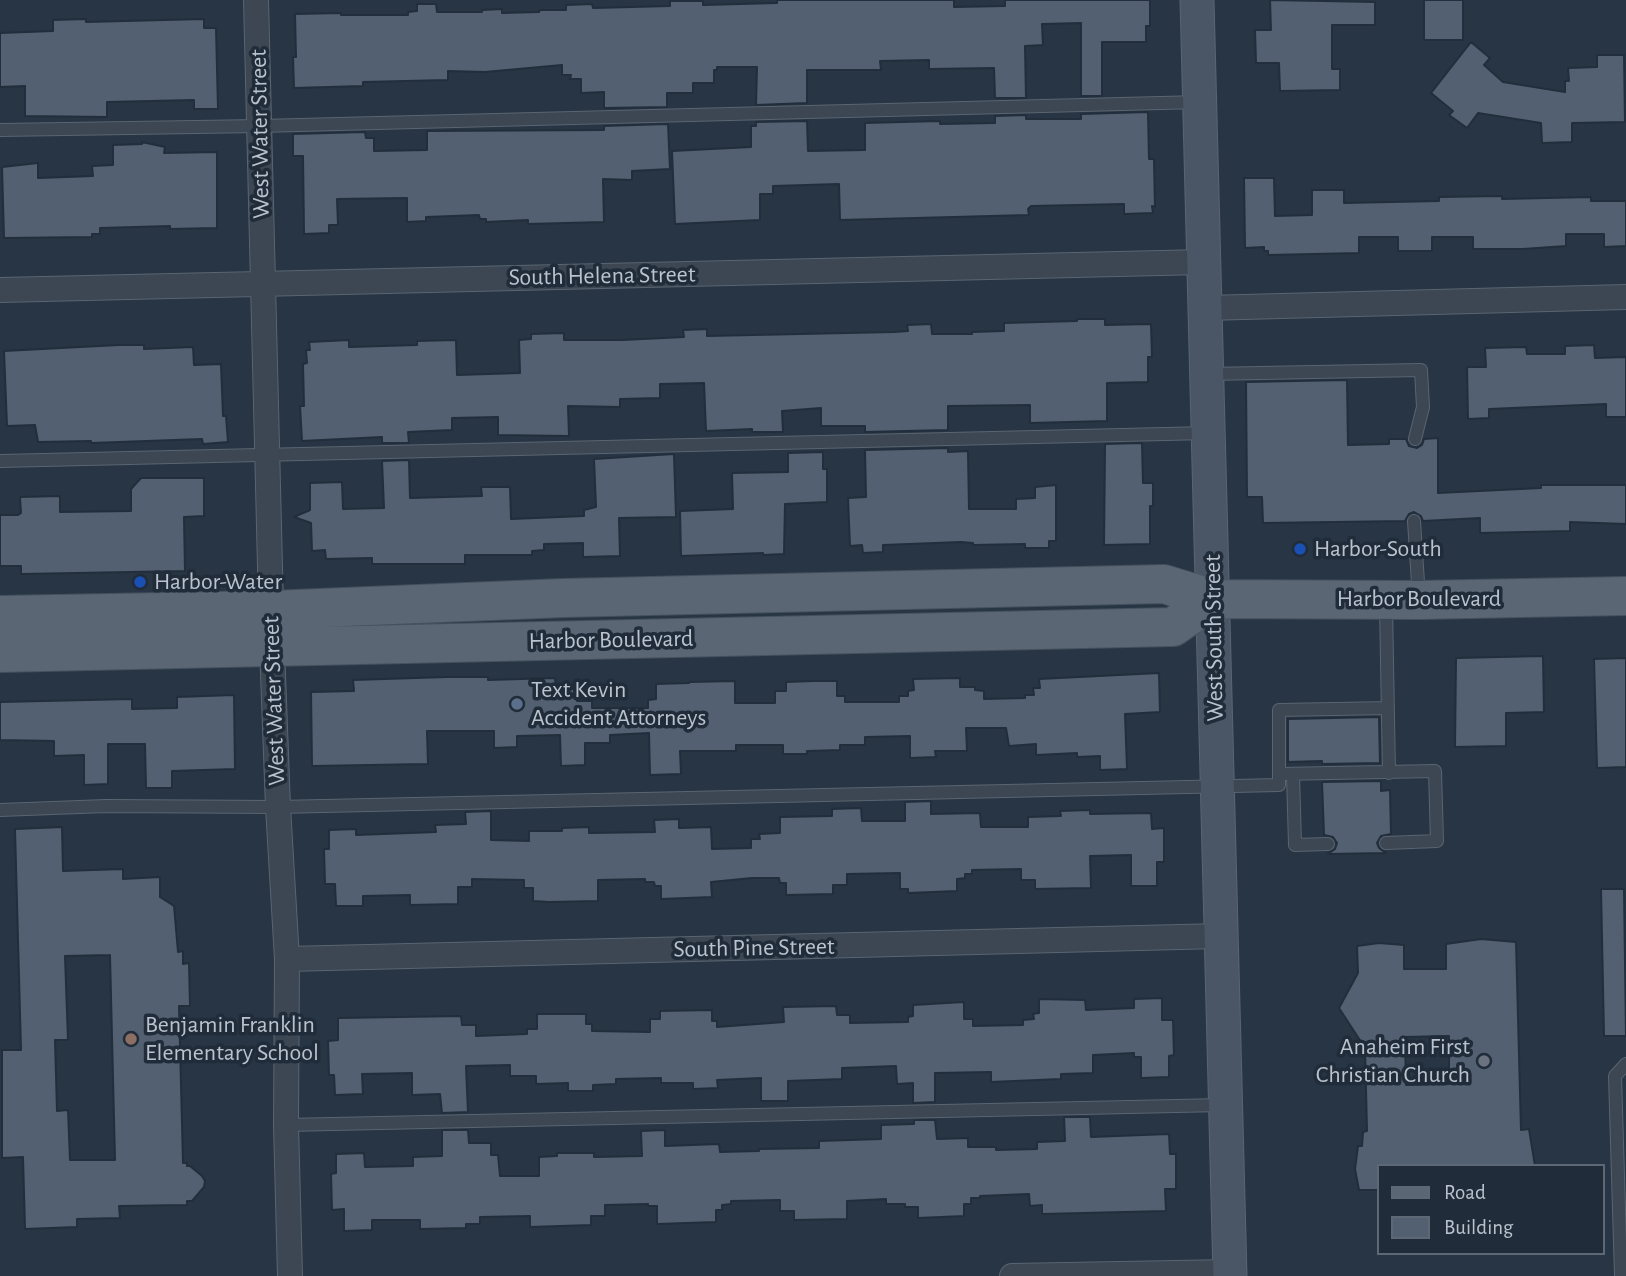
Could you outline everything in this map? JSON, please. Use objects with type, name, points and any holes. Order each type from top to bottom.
[{"type":"main road","name":"Harbor Boulevard","points":[[0,615],[271,610],[564,598],[1164,584],[1213,599],[1403,600],[1626,596]]},
{"type":"main road","name":"Harbor Boulevard","points":[[0,653],[1173,627],[1213,599]]},
{"type":"street","name":"West Water Street","points":[[257,0],[272,648],[287,959],[286,1125],[290,1276]]},
{"type":"street","name":"West South Street","points":[[1197,0],[1230,1274]]},
{"type":"street","name":"South Helena Street","points":[[0,290],[1204,262]]},
{"type":"street","points":[[1205,308],[1626,297]]},
{"type":"street","name":"South Pine Street","points":[[287,959],[1221,936]]},
{"type":"street","points":[[1012,1276],[1230,1274]]},
{"type":"lane","points":[[0,130],[1200,102]]},
{"type":"lane","points":[[1207,374],[1421,370],[1423,407],[1415,439]]},
{"type":"lane","points":[[0,461],[1208,433]]},
{"type":"lane","points":[[1389,772],[1388,708],[1414,521]]},
{"type":"lane","points":[[0,810],[106,806],[278,807],[1279,785],[1279,710],[1388,708]]},
{"type":"lane","points":[[1279,775],[1435,771],[1437,841],[1386,843]]},
{"type":"lane","points":[[1293,774],[1295,845],[1328,844]]},
{"type":"lane","points":[[1621,1276],[1615,1076],[1626,1064]]},
{"type":"lane","points":[[286,1125],[1226,1105]]},
{"type":"building","points":[[777,0],[954,0],[954,7],[1005,6],[1005,0],[1150,0],[1150,26],[1146,26],[1146,42],[1102,42],[1102,96],[1081,96],[1081,23],[1042,24],[1043,45],[1025,46],[1026,98],[995,98],[994,68],[929,69],[929,60],[880,61],[881,70],[807,70],[807,103],[756,105],[757,67],[717,67],[717,70],[714,70],[714,83],[693,83],[693,93],[667,93],[667,107],[604,108],[604,92],[581,93],[581,79],[570,79],[571,75],[562,75],[562,65],[485,72],[448,71],[448,80],[363,82],[363,86],[294,88],[295,14],[408,15],[408,12],[417,11],[417,4],[436,4],[437,12],[502,9],[502,13],[566,10],[566,5],[592,4],[593,8],[670,6],[670,1],[703,1],[703,5],[777,3]]},
{"type":"building","points":[[1270,0],[1375,2],[1375,25],[1332,25],[1332,69],[1340,69],[1340,90],[1280,91],[1279,63],[1256,63],[1255,30],[1271,30]]},
{"type":"building","points":[[1424,0],[1463,0],[1463,40],[1424,40]]},
{"type":"building","points":[[86,19],[86,22],[204,19],[204,28],[216,28],[218,109],[194,109],[194,100],[107,102],[107,117],[25,116],[25,86],[0,87],[0,33],[53,31],[53,20]]},
{"type":"building","points":[[1471,42],[1490,58],[1484,65],[1503,82],[1565,92],[1565,81],[1569,81],[1568,68],[1597,67],[1597,55],[1624,55],[1625,122],[1572,123],[1572,142],[1542,143],[1541,123],[1478,113],[1467,128],[1449,115],[1453,111],[1431,93]]},
{"type":"building","points":[[1148,112],[1149,159],[1154,159],[1153,213],[1124,214],[1124,204],[1031,206],[1028,209],[1029,215],[840,220],[839,184],[773,186],[773,194],[760,194],[760,220],[675,224],[672,151],[751,147],[751,126],[756,126],[756,122],[807,121],[808,151],[865,150],[865,123],[995,123],[995,116],[1081,119],[1081,114]]},
{"type":"building","points":[[668,124],[670,169],[632,171],[632,180],[603,179],[604,222],[486,222],[486,219],[480,219],[479,215],[426,217],[426,221],[407,222],[407,198],[337,199],[338,225],[329,225],[329,233],[304,234],[303,156],[293,156],[293,134],[365,132],[366,138],[374,138],[374,151],[427,150],[427,131],[604,130],[604,126]]},
{"type":"building","points":[[142,142],[165,147],[164,153],[217,152],[217,228],[100,228],[100,234],[92,234],[92,237],[4,238],[2,167],[38,163],[38,178],[93,176],[92,166],[113,165],[113,145]]},
{"type":"building","points":[[1244,178],[1274,178],[1275,216],[1312,215],[1312,190],[1344,190],[1344,203],[1439,201],[1439,197],[1502,196],[1502,199],[1591,197],[1591,201],[1626,201],[1626,246],[1604,247],[1604,234],[1566,234],[1566,246],[1473,249],[1473,237],[1432,237],[1432,251],[1398,251],[1398,237],[1359,237],[1359,253],[1268,255],[1264,247],[1245,248]]},
{"type":"building","points":[[1105,319],[1105,325],[1151,324],[1152,357],[1148,357],[1148,382],[1107,383],[1107,421],[1030,423],[1030,405],[948,406],[948,430],[865,432],[865,426],[821,426],[821,408],[782,411],[783,432],[752,432],[752,429],[706,431],[704,383],[660,384],[660,398],[620,399],[620,407],[568,406],[569,436],[498,435],[498,417],[452,418],[452,430],[408,432],[409,443],[382,443],[382,437],[302,441],[300,406],[304,406],[303,364],[307,363],[306,350],[310,350],[309,342],[349,340],[349,347],[417,345],[417,341],[456,340],[457,375],[520,373],[519,340],[531,339],[531,334],[564,333],[564,340],[622,340],[684,337],[683,330],[707,329],[707,336],[894,332],[908,331],[907,325],[931,324],[932,334],[972,334],[1004,331],[1004,323]]},
{"type":"building","points":[[144,345],[144,349],[193,347],[194,365],[221,364],[223,416],[226,416],[228,442],[203,444],[202,439],[38,442],[35,425],[7,426],[4,351]]},
{"type":"building","points":[[1594,345],[1595,358],[1626,357],[1626,417],[1606,417],[1606,404],[1489,409],[1489,418],[1468,419],[1467,367],[1486,367],[1485,348],[1526,347],[1527,354],[1565,354],[1565,346]]},
{"type":"building","points":[[1347,380],[1348,445],[1389,444],[1389,439],[1406,439],[1409,446],[1417,448],[1422,445],[1424,439],[1438,438],[1438,493],[1541,488],[1541,485],[1626,485],[1626,524],[1570,522],[1570,531],[1480,533],[1480,518],[1423,521],[1421,516],[1414,512],[1409,514],[1405,521],[1263,523],[1262,497],[1247,497],[1246,382]]},
{"type":"building","points":[[1142,443],[1143,483],[1153,483],[1150,544],[1104,545],[1105,444]]},
{"type":"building","points":[[948,448],[948,452],[968,451],[969,509],[1016,509],[1016,499],[1035,498],[1035,487],[1056,485],[1056,541],[1049,541],[1049,548],[1025,548],[1025,544],[973,545],[961,542],[883,545],[883,552],[863,553],[862,545],[850,546],[848,498],[866,497],[865,450]]},
{"type":"building","points":[[823,452],[823,469],[827,469],[827,502],[785,504],[784,554],[681,556],[680,511],[733,509],[732,473],[788,472],[788,453]]},
{"type":"building","points":[[674,454],[676,517],[619,518],[620,556],[583,557],[583,543],[544,544],[544,550],[532,551],[532,555],[465,555],[465,564],[372,564],[372,558],[326,559],[325,550],[312,551],[311,523],[294,517],[310,510],[310,483],[342,482],[343,509],[384,508],[382,461],[409,460],[410,498],[482,496],[481,487],[510,487],[511,519],[584,516],[584,510],[596,507],[594,459]]},
{"type":"building","points":[[141,478],[204,478],[204,516],[184,517],[185,571],[21,574],[21,566],[0,566],[0,515],[21,513],[20,497],[60,496],[60,512],[131,511],[131,489]]},
{"type":"building","points":[[1543,656],[1544,712],[1506,713],[1506,746],[1455,747],[1456,658]]},
{"type":"building","points":[[1626,658],[1626,767],[1597,768],[1594,659]]},
{"type":"building","points":[[1159,673],[1160,712],[1125,714],[1127,769],[1100,770],[1100,756],[1077,757],[1077,753],[1036,755],[1036,744],[1009,746],[1006,728],[966,728],[967,751],[935,751],[936,757],[910,758],[910,736],[865,737],[865,745],[840,745],[840,750],[807,751],[807,754],[783,754],[783,745],[736,745],[736,751],[680,751],[681,774],[650,775],[649,733],[610,735],[610,743],[585,743],[585,765],[561,766],[560,735],[517,736],[517,747],[494,748],[494,731],[427,731],[428,764],[312,766],[311,692],[354,691],[353,680],[555,678],[556,689],[577,689],[577,701],[592,701],[592,708],[648,708],[648,700],[656,699],[656,684],[735,681],[735,703],[775,703],[775,691],[786,691],[786,682],[837,681],[837,696],[845,696],[845,702],[899,702],[899,696],[908,696],[908,691],[914,690],[913,679],[960,678],[960,687],[975,687],[975,690],[984,691],[984,699],[1025,698],[1025,695],[1034,695],[1033,688],[1040,688],[1039,679]]},
{"type":"building","points":[[234,695],[235,769],[172,771],[172,788],[146,788],[145,744],[108,744],[108,784],[84,785],[84,755],[54,756],[54,741],[0,740],[0,702],[132,699],[132,709],[177,708],[177,697]]},
{"type":"building","points":[[1379,717],[1380,763],[1288,762],[1288,719]]},
{"type":"building","points":[[1381,781],[1381,791],[1390,790],[1391,834],[1381,836],[1377,843],[1386,853],[1328,854],[1335,849],[1337,843],[1333,837],[1324,835],[1322,782]]},
{"type":"building","points":[[931,801],[931,814],[980,813],[981,827],[1028,827],[1028,817],[1061,816],[1060,811],[1090,810],[1090,814],[1151,813],[1152,829],[1164,828],[1164,862],[1157,862],[1157,886],[1131,886],[1131,855],[1090,856],[1091,888],[1035,889],[1035,880],[1021,880],[1021,869],[972,870],[972,874],[965,874],[965,878],[957,879],[957,891],[908,893],[908,889],[900,889],[900,873],[847,874],[847,885],[833,885],[833,894],[786,895],[786,883],[780,883],[779,878],[752,878],[711,882],[712,897],[661,899],[661,886],[655,886],[654,882],[645,882],[645,879],[598,880],[598,901],[549,902],[533,901],[533,888],[524,888],[524,880],[472,879],[472,887],[458,887],[458,904],[410,905],[410,895],[363,896],[363,906],[336,906],[335,884],[325,884],[324,849],[329,849],[329,830],[356,829],[356,835],[436,832],[435,825],[466,824],[465,812],[491,811],[491,840],[529,841],[529,831],[562,831],[562,828],[589,827],[589,833],[655,832],[654,820],[679,819],[679,828],[711,827],[712,849],[751,848],[751,839],[760,839],[759,834],[780,833],[780,817],[832,816],[832,809],[861,808],[862,821],[905,821],[905,802]]},
{"type":"building","points":[[62,827],[63,871],[123,869],[123,879],[160,877],[160,897],[174,906],[178,952],[183,951],[183,964],[189,963],[190,1006],[179,1006],[183,1163],[187,1163],[187,1166],[205,1181],[204,1187],[192,1201],[187,1201],[187,1205],[119,1206],[120,1218],[77,1219],[77,1227],[25,1229],[23,1157],[2,1158],[2,1050],[21,1050],[15,829]],"holes":[[[110,955],[115,1160],[70,1160],[68,1110],[57,1111],[55,1040],[68,1040],[65,956]]]},
{"type":"building","points":[[1601,889],[1624,889],[1626,1036],[1604,1036]]},
{"type":"building","name":"Anaheim First Christian Church","points":[[1481,939],[1516,942],[1521,1130],[1529,1129],[1535,1164],[1378,1164],[1378,1190],[1359,1190],[1355,1169],[1358,1146],[1362,1146],[1363,1132],[1367,1131],[1365,1048],[1339,1008],[1358,973],[1357,946],[1379,943],[1404,945],[1404,969],[1446,969],[1446,944]],"holes":[[[1449,1036],[1449,1084],[1406,1085],[1405,1037]]]},
{"type":"building","points":[[1162,998],[1162,1020],[1173,1020],[1174,1055],[1169,1056],[1169,1077],[1141,1078],[1141,1057],[1134,1057],[1134,1053],[1093,1055],[1093,1073],[1061,1074],[1061,1079],[991,1082],[991,1072],[935,1073],[935,1102],[913,1103],[913,1083],[897,1084],[896,1066],[842,1068],[842,1079],[788,1081],[788,1101],[761,1101],[761,1078],[717,1080],[718,1088],[693,1089],[693,1083],[661,1083],[661,1078],[616,1079],[616,1084],[593,1085],[593,1091],[568,1091],[568,1083],[536,1084],[536,1076],[510,1076],[510,1065],[466,1066],[468,1112],[442,1113],[440,1094],[412,1095],[412,1073],[362,1074],[363,1094],[335,1095],[334,1075],[329,1075],[328,1041],[338,1040],[338,1018],[461,1016],[462,1025],[476,1025],[476,1036],[527,1034],[527,1029],[537,1029],[537,1014],[586,1014],[586,1024],[592,1024],[592,1031],[650,1032],[650,1019],[660,1019],[660,1011],[712,1010],[712,1021],[717,1021],[717,1027],[784,1022],[783,1007],[836,1006],[837,1015],[850,1015],[850,1023],[908,1022],[908,1017],[913,1016],[913,1005],[964,1002],[964,1019],[973,1019],[973,1026],[1023,1025],[1023,1020],[1034,1019],[1033,1014],[1039,1013],[1039,999],[1085,1000],[1086,1010],[1134,1008],[1134,999]]},
{"type":"building","points":[[1064,1117],[1090,1117],[1091,1137],[1169,1134],[1170,1154],[1176,1154],[1176,1189],[1165,1189],[1166,1211],[1042,1214],[1042,1205],[1030,1206],[1029,1194],[971,1198],[971,1204],[964,1204],[964,1216],[918,1218],[918,1207],[886,1204],[886,1199],[847,1201],[847,1219],[794,1220],[794,1211],[780,1211],[780,1200],[731,1201],[731,1204],[722,1205],[722,1210],[716,1210],[716,1222],[657,1224],[657,1206],[605,1205],[605,1216],[591,1216],[591,1225],[530,1227],[530,1216],[480,1217],[480,1224],[466,1224],[466,1228],[420,1229],[420,1220],[372,1220],[372,1230],[344,1231],[344,1209],[332,1210],[331,1174],[336,1173],[336,1154],[364,1153],[365,1167],[413,1166],[413,1157],[442,1156],[442,1130],[468,1130],[469,1143],[491,1143],[491,1155],[498,1155],[500,1176],[539,1176],[539,1157],[557,1156],[557,1153],[594,1153],[594,1157],[642,1156],[641,1131],[665,1130],[665,1146],[719,1144],[720,1152],[759,1151],[819,1148],[819,1141],[881,1139],[881,1125],[935,1120],[937,1139],[968,1138],[968,1147],[996,1147],[996,1150],[1037,1149],[1037,1142],[1065,1141]]},
{"type":"place","name":"Harbor-South","points":[[1300,549]]},
{"type":"place","name":"Harbor-Water","points":[[140,582]]},
{"type":"place","name":"Text Kevin Accident Attorneys","points":[[517,704]]},
{"type":"place","name":"Benjamin Franklin Elementary School","points":[[131,1039]]},
{"type":"place","name":"Anaheim First Christian Church","points":[[1484,1061]]}]
